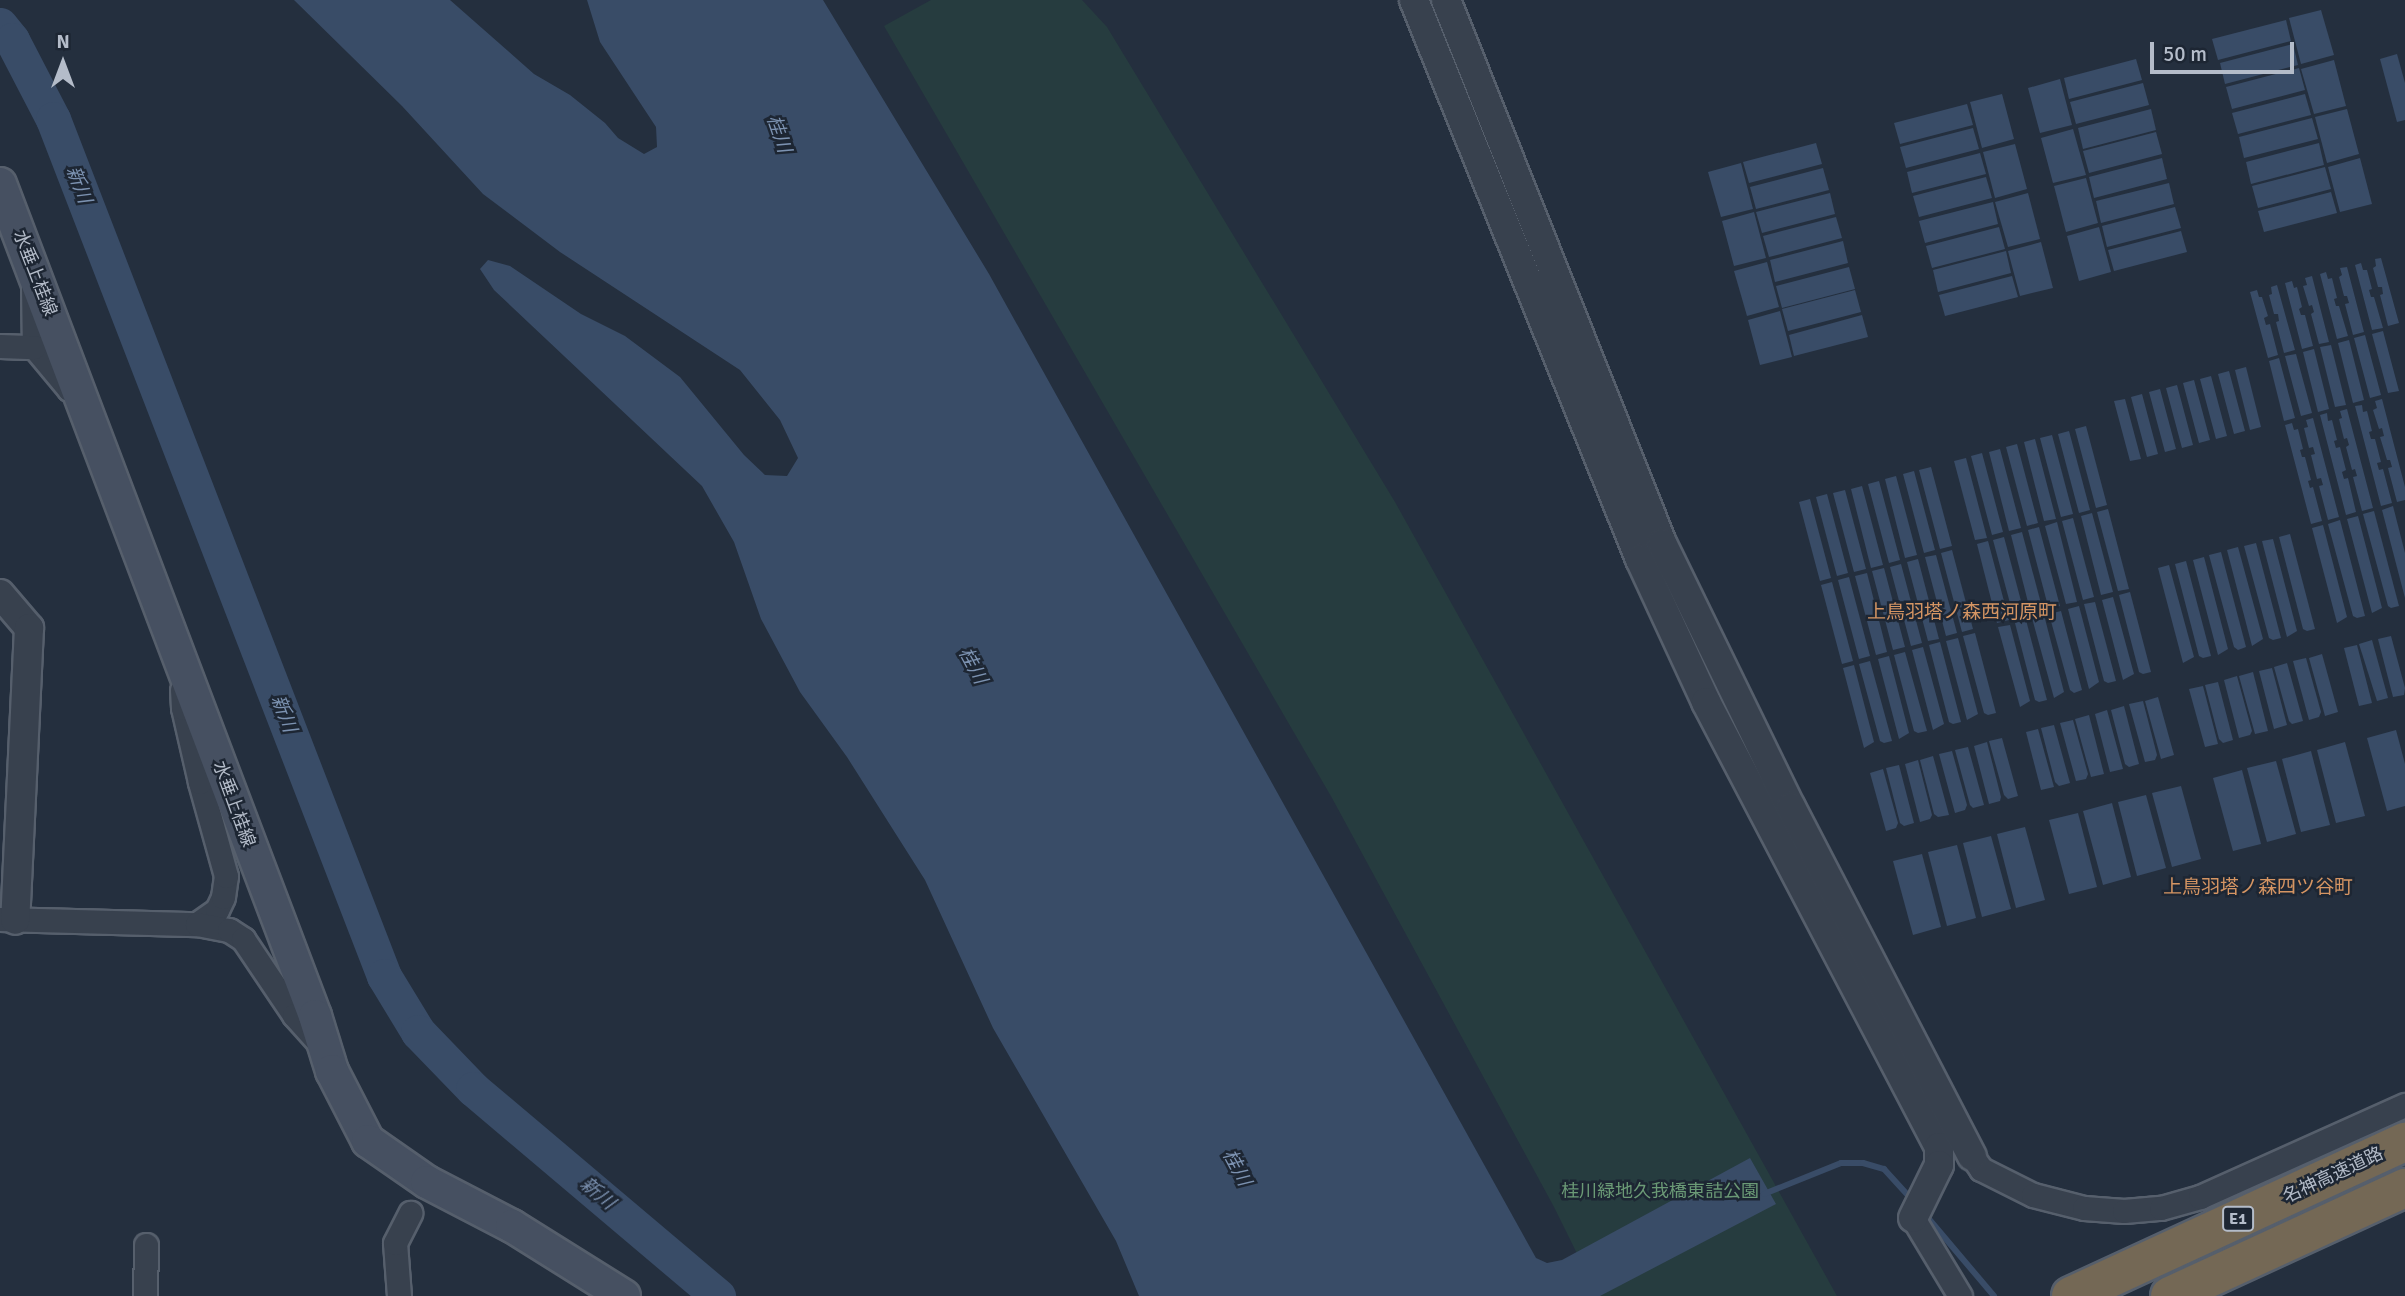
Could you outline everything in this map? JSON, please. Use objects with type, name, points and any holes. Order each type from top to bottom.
[{"type":"highway","name":"名神高速道路","points":[[2071,1296],[2405,1142]]},
{"type":"highway","name":"E1","points":[[2170,1296],[2405,1188]]},
{"type":"main road","name":"水垂上桂線","points":[[0,184],[82,395],[332,1072],[368,1141],[427,1182],[512,1226],[624,1296]]},
{"type":"street","points":[[1414,0],[1435,45],[1560,366],[1640,559],[1706,702],[1939,1147],[1939,1165],[1913,1218],[1960,1296]]},
{"type":"street","points":[[1446,0],[1662,543],[1790,807],[1980,1169],[2033,1195],[2084,1208],[2124,1211],[2161,1208],[2200,1197],[2405,1105]]},
{"type":"street","points":[[36,273],[32,292],[34,347],[68,389],[82,395]]},
{"type":"street","points":[[0,346],[34,347]]},
{"type":"street","points":[[1560,366],[1587,356]]},
{"type":"street","points":[[0,594],[29,628],[7,920],[197,924],[229,930],[243,939],[294,1015],[325,1050]]},
{"type":"street","points":[[181,662],[183,708],[226,876],[223,897],[217,910],[197,924]]},
{"type":"street","points":[[399,1296],[395,1243],[410,1213]]},
{"type":"street","points":[[145,1296],[146,1245]]},
{"type":"green space","name":"桂川緑地久我橋東詰公園","points":[[931,0],[1082,0],[1107,27],[1395,502],[1837,1296],[1598,1296],[1554,1207],[1332,798],[884,26]]},
{"type":"water","name":"桂川","points":[[294,0],[450,0],[534,74],[570,95],[605,123],[618,138],[644,154],[657,147],[656,127],[600,42],[587,0],[823,0],[989,274],[1536,1258],[1547,1263],[1562,1260],[1750,1158],[1776,1204],[1600,1296],[1139,1296],[1116,1241],[993,1028],[925,880],[847,757],[800,692],[761,619],[734,542],[702,486],[494,290],[480,269],[488,260],[510,266],[581,314],[625,336],[680,377],[744,455],[765,475],[787,476],[798,458],[780,420],[740,370],[560,252],[483,194],[402,106]]},
{"type":"water","points":[[2321,10],[2334,55],[2301,64],[2289,18]]},
{"type":"water","points":[[2286,20],[2291,41],[2218,60],[2212,39]]},
{"type":"water","points":[[2293,44],[2298,65],[2225,84],[2220,63]]},
{"type":"water","points":[[2397,54],[2405,83],[2405,120],[2397,122],[2380,59]]},
{"type":"water","points":[[2136,59],[2142,80],[2069,99],[2064,78]]},
{"type":"water","points":[[2334,60],[2346,106],[2314,114],[2301,69]]},
{"type":"water","points":[[2299,68],[2305,90],[2232,109],[2226,87]]},
{"type":"water","points":[[2060,79],[2072,125],[2040,133],[2028,88]]},
{"type":"water","points":[[2143,83],[2149,105],[2076,124],[2070,102]]},
{"type":"water","points":[[2002,94],[2014,139],[1982,148],[1970,102]]},
{"type":"water","points":[[2305,94],[2311,115],[2238,134],[2232,113]]},
{"type":"water","points":[[1967,104],[1973,125],[1900,144],[1894,123]]},
{"type":"water","points":[[2151,109],[2156,130],[2083,149],[2078,128]]},
{"type":"water","points":[[2347,109],[2359,154],[2327,163],[2315,117]]},
{"type":"water","points":[[2312,118],[2318,139],[2244,158],[2239,137]]},
{"type":"water","points":[[1973,128],[1979,149],[1906,168],[1900,147]]},
{"type":"water","points":[[2073,129],[2086,175],[2053,183],[2041,138]]},
{"type":"water","points":[[2156,132],[2162,154],[2089,173],[2083,151]]},
{"type":"water","points":[[1816,143],[1822,164],[1749,183],[1743,162]]},
{"type":"water","points":[[2319,143],[2324,165],[2251,184],[2246,162]]},
{"type":"water","points":[[2015,144],[2027,189],[1995,198],[1983,152]]},
{"type":"water","points":[[1980,153],[1986,174],[1912,193],[1907,172]]},
{"type":"water","points":[[2162,158],[2167,179],[2094,198],[2089,177]]},
{"type":"water","points":[[2360,158],[2372,204],[2340,212],[2328,167]]},
{"type":"water","points":[[1741,163],[1753,209],[1721,217],[1708,172]]},
{"type":"water","points":[[2325,167],[2331,189],[2258,208],[2252,186]]},
{"type":"water","points":[[1823,168],[1829,190],[1756,209],[1750,187]]},
{"type":"water","points":[[1986,177],[1992,198],[1919,217],[1913,196]]},
{"type":"water","points":[[2086,178],[2098,223],[2066,232],[2054,186]]},
{"type":"water","points":[[2169,183],[2174,204],[2101,223],[2096,201]]},
{"type":"water","points":[[2331,192],[2337,213],[2264,232],[2258,211]]},
{"type":"water","points":[[1830,193],[1835,214],[1762,233],[1756,212]]},
{"type":"water","points":[[2028,193],[2040,239],[2008,247],[1995,202]]},
{"type":"water","points":[[1993,202],[1998,224],[1925,243],[1919,221]]},
{"type":"water","points":[[2175,207],[2181,228],[2107,247],[2102,226]]},
{"type":"water","points":[[1754,212],[1766,258],[1734,266],[1722,221]]},
{"type":"water","points":[[1836,217],[1842,238],[1769,257],[1763,236]]},
{"type":"water","points":[[1999,227],[2005,249],[1932,268],[1926,246]]},
{"type":"water","points":[[2099,227],[2111,272],[2079,281],[2067,236]]},
{"type":"water","points":[[2181,231],[2187,252],[2114,271],[2108,250]]},
{"type":"water","points":[[1843,241],[1848,263],[1775,282],[1770,260]]},
{"type":"water","points":[[2041,242],[2053,288],[2020,296],[2008,251]]},
{"type":"water","points":[[2006,251],[2011,273],[1938,292],[1933,270]]},
{"type":"water","points":[[2381,258],[2399,323],[2388,326],[2380,295],[2383,294],[2382,287],[2378,287],[2373,268],[2376,266],[2375,259]]},
{"type":"water","points":[[1767,262],[1779,307],[1747,316],[1734,271]]},
{"type":"water","points":[[2361,263],[2363,270],[2367,270],[2372,289],[2369,290],[2371,297],[2374,297],[2383,328],[2372,330],[2355,265]]},
{"type":"water","points":[[1849,267],[1855,289],[1782,308],[1776,286]]},
{"type":"water","points":[[2347,267],[2364,332],[2353,335],[2345,304],[2349,303],[2347,296],[2344,296],[2339,277],[2342,275],[2340,268]]},
{"type":"water","points":[[2326,272],[2328,279],[2332,278],[2337,298],[2334,299],[2336,306],[2339,306],[2348,336],[2337,339],[2320,274]]},
{"type":"water","points":[[2012,276],[2018,297],[1945,316],[1939,295]]},
{"type":"water","points":[[2312,276],[2329,342],[2319,344],[2311,314],[2314,312],[2312,305],[2309,306],[2303,286],[2307,285],[2305,278]]},
{"type":"water","points":[[2292,281],[2294,288],[2297,287],[2302,307],[2299,309],[2301,315],[2305,315],[2313,346],[2302,349],[2285,283]]},
{"type":"water","points":[[2277,285],[2295,350],[2284,353],[2276,322],[2279,321],[2278,314],[2274,314],[2269,295],[2272,294],[2271,287]]},
{"type":"water","points":[[1855,290],[1861,312],[1788,331],[1782,309]]},
{"type":"water","points":[[2257,290],[2259,297],[2262,297],[2268,316],[2264,318],[2266,325],[2270,324],[2278,355],[2268,358],[2250,292]]},
{"type":"water","points":[[1780,311],[1792,357],[1760,365],[1748,320]]},
{"type":"water","points":[[1862,315],[1868,337],[1794,356],[1789,335]]},
{"type":"water","points":[[2383,331],[2399,391],[2388,393],[2372,334]]},
{"type":"water","points":[[2365,335],[2381,395],[2370,398],[2354,338]]},
{"type":"water","points":[[2349,340],[2364,400],[2353,403],[2338,343]]},
{"type":"water","points":[[2331,345],[2346,405],[2335,407],[2320,347]]},
{"type":"water","points":[[2314,349],[2329,409],[2318,412],[2303,352]]},
{"type":"water","points":[[2296,354],[2312,413],[2301,416],[2285,356]]},
{"type":"water","points":[[2279,358],[2295,418],[2284,421],[2269,361]]},
{"type":"water","points":[[2246,367],[2261,427],[2250,430],[2235,370]]},
{"type":"water","points":[[2229,371],[2245,431],[2234,434],[2218,374]]},
{"type":"water","points":[[2211,376],[2227,436],[2216,439],[2200,379]]},
{"type":"water","points":[[2194,380],[2210,440],[2199,443],[2183,383]]},
{"type":"water","points":[[2177,385],[2193,445],[2182,448],[2166,388]]},
{"type":"water","points":[[2160,389],[2176,449],[2165,452],[2149,392]]},
{"type":"water","points":[[2142,394],[2158,454],[2147,457],[2131,397]]},
{"type":"water","points":[[2125,399],[2141,459],[2130,461],[2114,401]]},
{"type":"water","points":[[2382,399],[2405,487],[2405,500],[2397,502],[2388,468],[2392,467],[2380,437],[2384,436],[2382,428],[2379,429],[2373,410],[2377,408],[2375,401]]},
{"type":"water","points":[[2362,405],[2363,412],[2367,411],[2372,431],[2369,432],[2371,439],[2375,439],[2381,462],[2377,463],[2379,470],[2383,469],[2392,503],[2381,506],[2355,406]]},
{"type":"water","points":[[2347,409],[2373,508],[2362,511],[2353,477],[2357,476],[2355,469],[2352,470],[2346,447],[2349,445],[2347,438],[2344,439],[2339,419],[2342,418],[2340,411]]},
{"type":"water","points":[[2327,413],[2328,421],[2332,420],[2337,440],[2334,441],[2336,448],[2340,447],[2346,470],[2342,472],[2344,479],[2348,478],[2356,512],[2346,515],[2320,415]]},
{"type":"water","points":[[2313,418],[2339,517],[2328,520],[2319,486],[2323,485],[2321,478],[2317,479],[2311,455],[2315,454],[2313,447],[2309,448],[2304,428],[2308,427],[2306,420]]},
{"type":"water","points":[[2292,423],[2294,430],[2298,429],[2303,449],[2300,450],[2302,457],[2305,457],[2311,480],[2308,481],[2310,488],[2313,487],[2322,521],[2311,524],[2285,425]]},
{"type":"water","points":[[2086,426],[2107,505],[2096,508],[2075,429]]},
{"type":"water","points":[[2069,431],[2090,510],[2079,513],[2058,434]]},
{"type":"water","points":[[2052,435],[2073,514],[2061,517],[2040,438]]},
{"type":"water","points":[[2035,439],[2056,519],[2044,521],[2024,442]]},
{"type":"water","points":[[2017,444],[2038,523],[2027,526],[2006,447]]},
{"type":"water","points":[[2000,449],[2021,528],[2009,531],[1989,452]]},
{"type":"water","points":[[1982,453],[2003,532],[1992,535],[1971,456]]},
{"type":"water","points":[[1966,458],[1987,538],[1975,540],[1954,461]]},
{"type":"water","points":[[1931,467],[1952,546],[1940,549],[1919,470]]},
{"type":"water","points":[[1914,471],[1935,550],[1924,553],[1903,474]]},
{"type":"water","points":[[1896,476],[1917,555],[1905,558],[1885,479]]},
{"type":"water","points":[[1879,481],[1900,560],[1889,563],[1868,484]]},
{"type":"water","points":[[1862,486],[1883,565],[1871,568],[1851,489]]},
{"type":"water","points":[[1845,490],[1866,569],[1854,572],[1833,493]]},
{"type":"water","points":[[1827,494],[1848,573],[1837,576],[1816,497]]},
{"type":"water","points":[[1810,499],[1831,578],[1820,581],[1799,502]]},
{"type":"water","points":[[2393,506],[2405,553],[2405,598],[2382,510]]},
{"type":"water","points":[[2108,509],[2129,589],[2118,591],[2097,512]]},
{"type":"water","points":[[2374,511],[2399,606],[2391,608],[2388,606],[2363,514]]},
{"type":"water","points":[[2092,513],[2113,592],[2101,595],[2081,516]]},
{"type":"water","points":[[2358,516],[2382,608],[2372,613],[2347,519]]},
{"type":"water","points":[[2073,518],[2094,597],[2083,600],[2062,521]]},
{"type":"water","points":[[2340,520],[2365,616],[2357,618],[2353,616],[2328,524]]},
{"type":"water","points":[[2057,522],[2077,602],[2066,604],[2045,526]]},
{"type":"water","points":[[2323,525],[2347,617],[2337,623],[2312,528]]},
{"type":"water","points":[[2039,527],[2060,606],[2049,610],[2028,530]]},
{"type":"water","points":[[2022,532],[2043,611],[2031,614],[2011,535]]},
{"type":"water","points":[[2290,534],[2315,629],[2307,631],[2303,629],[2279,537]]},
{"type":"water","points":[[2004,537],[2025,616],[2014,618],[1993,540]]},
{"type":"water","points":[[2273,539],[2297,631],[2287,637],[2262,541]]},
{"type":"water","points":[[1988,541],[2009,620],[1997,623],[1977,544]]},
{"type":"water","points":[[2256,543],[2281,638],[2273,640],[2269,638],[2244,546]]},
{"type":"water","points":[[2238,547],[2263,639],[2252,646],[2227,550]]},
{"type":"water","points":[[1952,550],[1973,629],[1962,632],[1941,553]]},
{"type":"water","points":[[2221,552],[2246,647],[2238,650],[2234,647],[2209,555]]},
{"type":"water","points":[[1936,555],[1957,633],[1946,636],[1925,557]]},
{"type":"water","points":[[2204,557],[2228,649],[2218,655],[2193,560]]},
{"type":"water","points":[[1918,559],[1939,639],[1928,641],[1907,562]]},
{"type":"water","points":[[2186,561],[2211,656],[2203,658],[2199,656],[2175,564]]},
{"type":"water","points":[[1901,564],[1922,643],[1911,646],[1890,567]]},
{"type":"water","points":[[2169,565],[2194,657],[2183,663],[2158,568]]},
{"type":"water","points":[[1884,568],[1905,647],[1893,650],[1872,571]]},
{"type":"water","points":[[1867,573],[1887,652],[1876,655],[1855,576]]},
{"type":"water","points":[[1849,577],[1870,656],[1859,659],[1838,580]]},
{"type":"water","points":[[1832,582],[1853,661],[1842,664],[1821,585]]},
{"type":"water","points":[[2130,592],[2151,672],[2143,674],[2139,672],[2119,595]]},
{"type":"water","points":[[2113,597],[2134,674],[2123,680],[2102,600]]},
{"type":"water","points":[[2095,602],[2116,681],[2108,683],[2104,681],[2084,604]]},
{"type":"water","points":[[2079,606],[2099,682],[2089,689],[2068,609]]},
{"type":"water","points":[[2061,611],[2082,690],[2074,693],[2070,690],[2049,614]]},
{"type":"water","points":[[2044,615],[2064,692],[2054,698],[2032,618]]},
{"type":"water","points":[[2026,620],[2047,700],[2039,702],[2035,700],[2015,623]]},
{"type":"water","points":[[2010,625],[2030,701],[2020,707],[1998,627]]},
{"type":"water","points":[[1975,633],[1996,713],[1988,715],[1984,713],[1963,636]]},
{"type":"water","points":[[2391,636],[2405,688],[2404,695],[2393,697],[2378,639]]},
{"type":"water","points":[[1958,638],[1978,714],[1967,720],[1946,641]]},
{"type":"water","points":[[2372,640],[2388,698],[2377,701],[2359,644]]},
{"type":"water","points":[[1940,642],[1961,722],[1953,724],[1949,722],[1929,645]]},
{"type":"water","points":[[2357,645],[2372,703],[2359,706],[2344,648]]},
{"type":"water","points":[[1923,647],[1944,724],[1933,730],[1912,650]]},
{"type":"water","points":[[1905,652],[1927,731],[1918,733],[1914,731],[1894,655]]},
{"type":"water","points":[[2322,654],[2338,712],[2325,716],[2309,658]]},
{"type":"water","points":[[1889,656],[1909,733],[1899,739],[1878,659]]},
{"type":"water","points":[[2306,658],[2321,712],[2319,717],[2309,720],[2293,661]]},
{"type":"water","points":[[1870,661],[1892,741],[1884,743],[1880,741],[1859,664]]},
{"type":"water","points":[[2287,663],[2303,721],[2292,724],[2274,667]]},
{"type":"water","points":[[1854,665],[1874,742],[1864,748],[1843,668]]},
{"type":"water","points":[[2272,668],[2287,725],[2274,729],[2259,671]]},
{"type":"water","points":[[2253,672],[2268,731],[2255,734],[2239,676]]},
{"type":"water","points":[[2237,676],[2252,731],[2250,735],[2239,738],[2224,680]]},
{"type":"water","points":[[2218,682],[2233,740],[2223,743],[2219,739],[2205,685]]},
{"type":"water","points":[[2203,686],[2218,744],[2205,747],[2189,689]]},
{"type":"water","points":[[2158,697],[2174,755],[2161,759],[2145,701]]},
{"type":"water","points":[[2143,701],[2157,755],[2155,760],[2145,762],[2129,704]]},
{"type":"water","points":[[2124,706],[2139,764],[2129,767],[2125,764],[2111,710]]},
{"type":"water","points":[[2107,710],[2123,769],[2110,772],[2095,714]]},
{"type":"water","points":[[2089,715],[2104,774],[2091,777],[2075,719]]},
{"type":"water","points":[[2073,720],[2088,774],[2086,779],[2076,781],[2060,723]]},
{"type":"water","points":[[2054,725],[2070,783],[2059,786],[2055,782],[2041,728]]},
{"type":"water","points":[[2038,729],[2054,787],[2041,790],[2026,732]]},
{"type":"water","points":[[2396,730],[2405,764],[2405,806],[2387,811],[2367,738]]},
{"type":"water","points":[[2002,738],[2018,796],[2008,799],[2004,795],[1989,741]]},
{"type":"water","points":[[1987,742],[2001,797],[2000,801],[1989,804],[1974,746]]},
{"type":"water","points":[[2345,742],[2365,816],[2336,823],[2317,750]]},
{"type":"water","points":[[1968,747],[1984,805],[1973,808],[1955,750]]},
{"type":"water","points":[[1952,751],[1967,805],[1965,810],[1955,813],[1939,754]]},
{"type":"water","points":[[2311,751],[2330,825],[2301,832],[2282,759]]},
{"type":"water","points":[[1933,756],[1949,815],[1938,817],[1934,814],[1920,760]]},
{"type":"water","points":[[1918,760],[1932,815],[1930,819],[1920,822],[1905,764]]},
{"type":"water","points":[[2276,761],[2296,834],[2267,842],[2247,768]]},
{"type":"water","points":[[1899,765],[1914,823],[1904,826],[1900,823],[1886,768]]},
{"type":"water","points":[[1883,769],[1898,823],[1896,828],[1886,831],[1870,773]]},
{"type":"water","points":[[2242,770],[2261,844],[2233,851],[2213,778]]},
{"type":"water","points":[[2181,786],[2201,859],[2172,867],[2152,793]]},
{"type":"water","points":[[2146,795],[2166,868],[2137,876],[2118,802]]},
{"type":"water","points":[[2112,803],[2131,877],[2103,885],[2083,811]]},
{"type":"water","points":[[2078,813],[2097,887],[2069,894],[2049,820]]},
{"type":"water","points":[[2025,827],[2045,900],[2016,908],[1997,834]]},
{"type":"water","points":[[1991,836],[2011,909],[1982,917],[1963,843]]},
{"type":"water","points":[[1957,845],[1976,918],[1947,926],[1928,852]]},
{"type":"water","points":[[1922,854],[1941,927],[1913,935],[1893,861]]},
{"type":"waterway","name":"新川","points":[[0,25],[12,40],[53,119],[384,976],[418,1032],[473,1089],[718,1296]]},
{"type":"waterway","points":[[1764,1194],[1841,1163],[1863,1163],[1884,1169],[1914,1202]]},
{"type":"waterway","points":[[1923,1212],[1994,1296]]},
{"type":"district","name":"上鳥羽塔ノ森西河原町","points":[[1962,613]]},
{"type":"district","name":"上鳥羽塔ノ森四ツ谷町","points":[[2258,888]]}]
